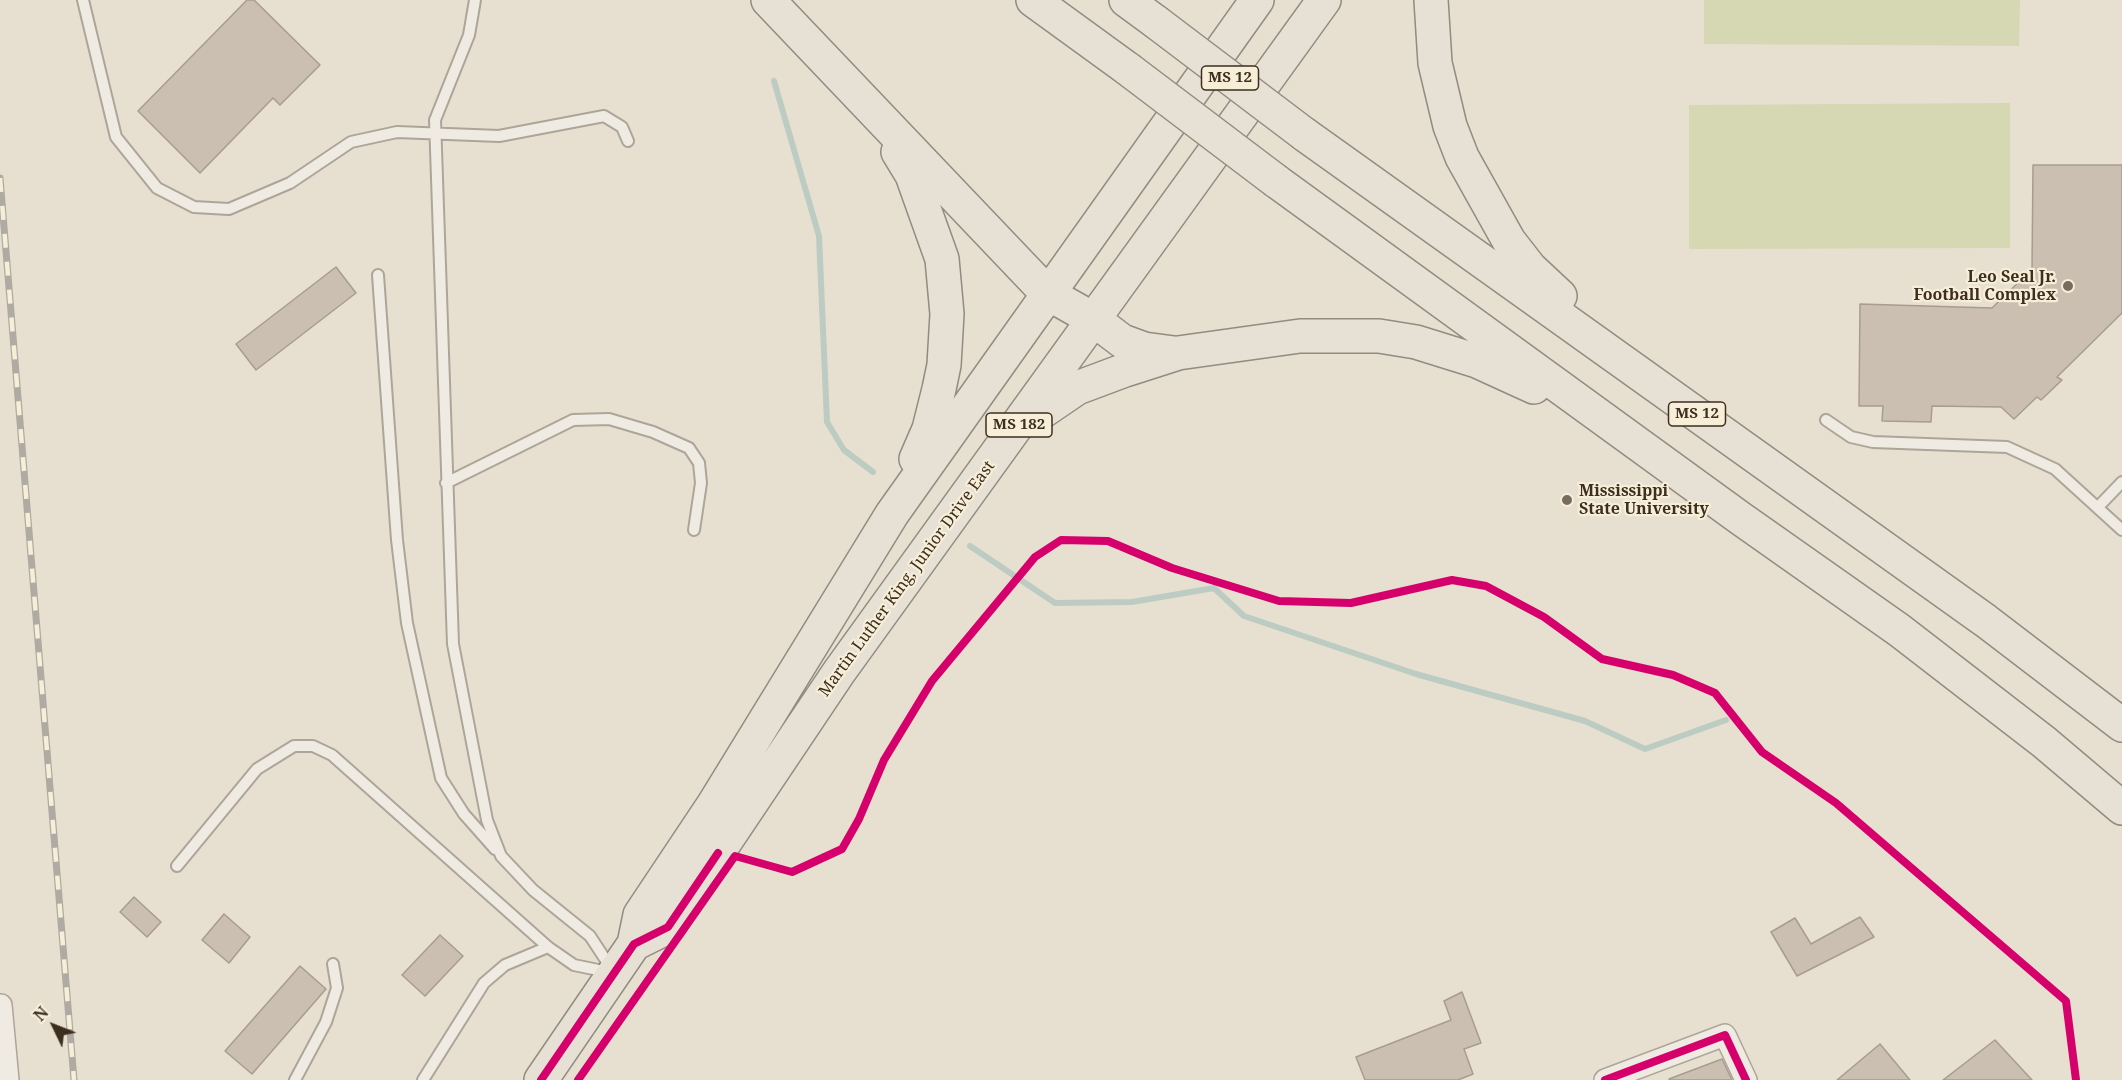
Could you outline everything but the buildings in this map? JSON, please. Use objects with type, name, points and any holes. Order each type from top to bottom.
[{"type":"main road","points":[[768,0],[1047,293],[1093,319],[1122,341],[1144,350],[1178,353]]},
{"type":"main road","points":[[1033,0],[1276,181],[1740,518],[1899,630],[2044,742],[2122,808]]},
{"type":"main road","name":"MS 12","points":[[1126,0],[1304,134],[1986,621],[2086,700],[2122,732]]},
{"type":"main road","name":"MS 182","points":[[541,1080],[634,944],[640,915],[714,804],[892,514],[1257,0]]},
{"type":"main road","name":"Martin Luther King, Junior Drive East","points":[[634,944],[668,927],[839,672],[1324,0]]},
{"type":"main road","points":[[1431,0],[1435,63],[1450,126],[1474,183],[1509,241],[1530,268],[1556,293],[1635,355],[1681,402]]},
{"type":"main road","points":[[871,110],[912,175],[942,259],[947,314],[944,365],[929,429],[892,514]]},
{"type":"main road","points":[[1014,431],[1077,388],[1096,379],[1178,353],[1273,338],[1338,334],[1379,336],[1445,350],[1508,374],[1541,390],[1740,518]]},
{"type":"main road","points":[[2086,700],[2122,725]]},
{"type":"street","points":[[1,1005],[8,1080]]},
{"type":"street","points":[[1605,1080],[1725,1035],[1746,1080]]},
{"type":"lane","points":[[83,0],[116,137],[157,188],[194,207],[229,209],[290,183],[351,142],[397,132],[499,136],[603,116],[622,127],[628,141]]},
{"type":"lane","points":[[475,0],[469,35],[435,120],[435,135],[453,644],[487,820],[501,856]]},
{"type":"lane","points":[[378,275],[397,540],[407,623],[441,778],[464,814],[501,856],[533,890],[590,936],[615,973]]},
{"type":"lane","points":[[446,483],[573,420],[609,419],[653,432],[689,448],[699,464],[701,483],[694,530]]},
{"type":"lane","points":[[1826,420],[1851,437],[1873,442],[2007,447],[2055,469],[2122,530]]},
{"type":"lane","points":[[2098,507],[2122,482]]},
{"type":"lane","points":[[177,866],[257,769],[294,746],[313,746],[332,755],[548,947],[574,966],[615,973]]},
{"type":"lane","points":[[423,1080],[484,983],[504,965],[548,947]]},
{"type":"lane","points":[[295,1080],[326,1022],[337,988],[333,964]]},
{"type":"green space","points":[[1704,0],[2020,0],[2019,46],[1704,44]]},
{"type":"green space","points":[[2010,103],[2010,248],[1689,249],[1689,105]]},
{"type":"waterway","points":[[774,81],[819,236],[827,422],[844,450],[873,472]]},
{"type":"waterway","points":[[970,546],[1055,603],[1132,602],[1214,588],[1244,616],[1416,674],[1585,721],[1645,749],[1726,720]]},
{"type":"railway","points":[[0,178],[74,1080]]},
{"type":"cycle path","points":[[578,1080],[735,856],[792,872],[842,849],[859,819],[884,760],[932,681],[1035,557],[1061,540],[1108,541],[1172,568],[1279,601],[1351,603],[1452,580],[1486,586],[1544,617],[1602,659],[1673,675],[1715,693],[1762,752],[1836,803],[2066,1001],[2076,1080]]},
{"type":"cycle path","points":[[541,1080],[634,944],[668,927],[718,853]]},
{"type":"cycle path","points":[[1605,1080],[1725,1035],[1746,1080]]},
{"type":"place","name":"Leo Seal Jr. Football Complex","points":[[2068,286]]},
{"type":"place","name":"Mississippi State University","points":[[1567,500]]}]
